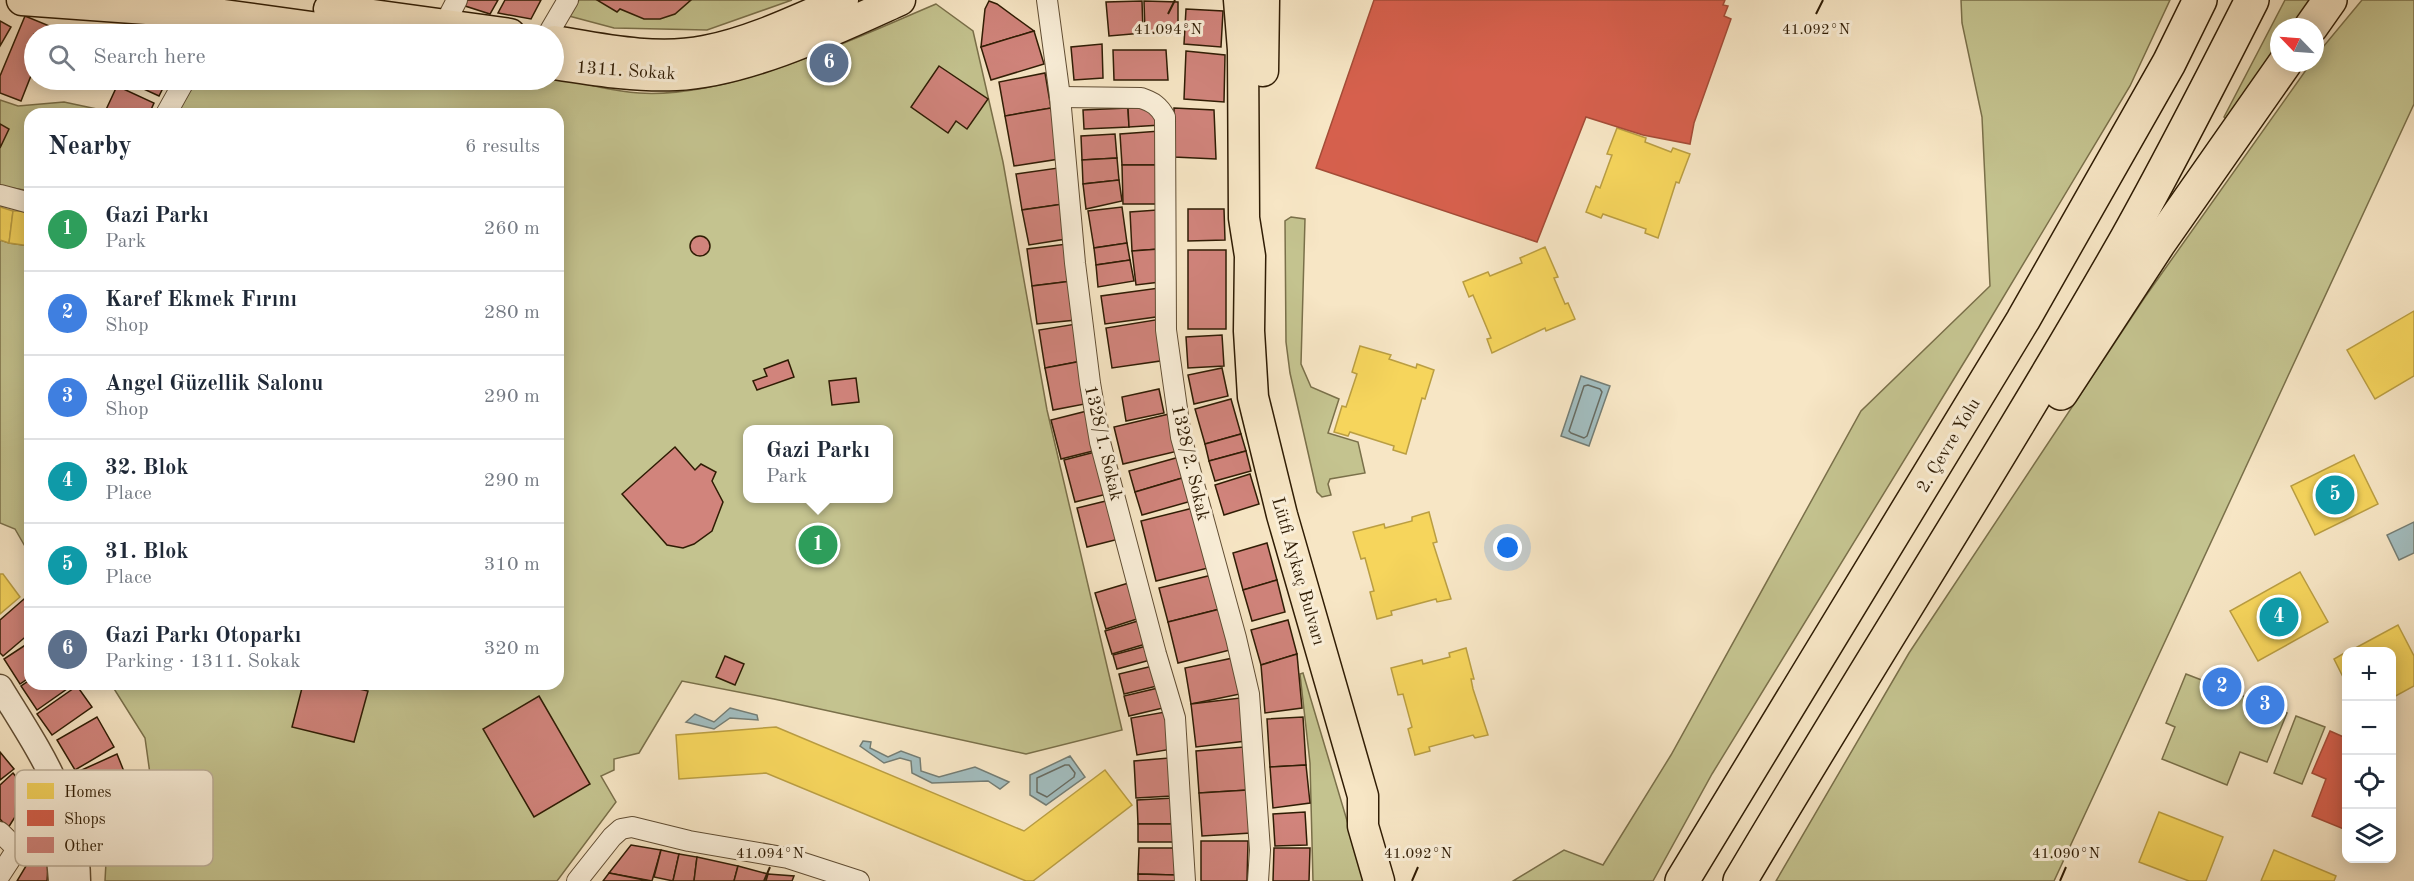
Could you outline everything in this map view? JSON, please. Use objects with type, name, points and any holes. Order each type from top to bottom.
[{"type":"highway","name":"2. Çevre Yolu","points":[[1682,881],[2023,320],[2163,74],[2200,0]]},
{"type":"highway","points":[[1740,881],[2126,240],[2252,0]]},
{"type":"highway","points":[[2317,18],[2330,0]]},
{"type":"highway","points":[[1936,559],[1980,514],[2159,243],[2280,72]]},
{"type":"main road","points":[[22,0],[214,16],[280,24]]},
{"type":"main road","points":[[267,0],[451,13],[482,24]]},
{"type":"main road","name":"1311. Sokak","points":[[564,43],[605,50],[643,53],[704,51],[745,39],[843,0]]},
{"type":"main road","name":"1311. Sokak","points":[[564,65],[653,75],[679,75],[733,66],[840,27],[900,0]]},
{"type":"main road","name":"Lütfi Aykaç Bulvarı","points":[[1239,0],[1244,50],[1244,218],[1250,256],[1250,364],[1258,425],[1363,796],[1363,826],[1378,881]]},
{"type":"main road","name":"Lütfi Aykaç Bulvarı","points":[[1250,256],[1260,216],[1264,0]]},
{"type":"main road","points":[[1363,796],[1381,827],[1399,881]]},
{"type":"street","points":[[554,24],[568,0]]},
{"type":"street","name":"1328/1. Sokak","points":[[1047,0],[1060,97],[1075,263],[1090,383],[1100,441],[1175,718],[1185,881]]},
{"type":"street","points":[[169,108],[179,90]]},
{"type":"street","name":"1328/2. Sokak","points":[[1060,97],[1141,98],[1161,108],[1165,117],[1166,330],[1181,437],[1249,694],[1260,850],[1258,881]]},
{"type":"street","points":[[0,195],[24,201]]},
{"type":"street","points":[[0,687],[39,749],[47,770]]},
{"type":"street","points":[[0,708],[38,770]]},
{"type":"street","points":[[577,881],[612,837],[621,829],[632,827],[689,841],[788,858],[816,874],[859,881]]},
{"type":"street","points":[[0,832],[15,847]]},
{"type":"street","points":[[0,875],[15,852]]},
{"type":"street","points":[[61,866],[61,881]]},
{"type":"street","points":[[76,866],[78,881]]},
{"type":"shaded area","points":[[579,0],[792,0],[707,30],[614,28],[569,16]]},
{"type":"shaded area","points":[[1961,0],[2170,0],[2130,86],[1712,774],[1653,881],[1513,881],[1564,850],[1603,865],[1671,755],[1861,411],[1990,286],[1982,117],[1962,23]]},
{"type":"shaded area","points":[[2285,0],[2318,0],[2305,18],[2276,18]]},
{"type":"shaded area","points":[[2362,0],[2414,0],[2414,104],[2054,881],[1776,881],[1909,653],[2145,297],[2305,72],[2324,72],[2324,46]]},
{"type":"shaded area","points":[[936,4],[973,31],[1003,162],[1047,410],[1122,730],[1026,754],[682,681],[639,753],[614,759],[614,770],[601,776],[616,802],[557,881],[105,881],[106,866],[213,866],[213,770],[149,770],[145,738],[115,690],[564,690],[564,108],[180,108],[190,90],[564,90],[564,78],[628,92],[674,92],[712,87],[751,77],[829,49]]},
{"type":"shaded area","points":[[2270,29],[2270,64],[2228,120],[2224,117]]},
{"type":"shaded area","points":[[0,100],[18,106],[64,102],[92,108],[24,108],[24,190],[0,186]]},
{"type":"shaded area","points":[[1291,217],[1305,219],[1301,364],[1311,387],[1339,399],[1328,433],[1358,442],[1365,473],[1330,479],[1328,484],[1331,495],[1322,497],[1317,492],[1290,373],[1286,342],[1285,221]]},
{"type":"shaded area","points":[[0,240],[24,245],[24,545],[15,529],[0,523]]},
{"type":"shaded area","points":[[1303,673],[1365,881],[1313,881],[1310,763],[1300,674]]},
{"type":"shaded area","points":[[2186,674],[2287,713],[2267,762],[2240,752],[2227,785],[2162,759],[2175,727],[2166,723]]},
{"type":"shaded area","points":[[2296,716],[2325,727],[2302,784],[2274,773]]},
{"type":"water","points":[[1581,376],[1610,386],[1589,446],[1561,436]]},
{"type":"water","points":[[2414,522],[2414,553],[2399,560],[2387,535]]},
{"type":"water","points":[[730,708],[757,715],[758,720],[730,718],[714,729],[686,722],[695,714],[714,722]]},
{"type":"water","points":[[863,741],[871,742],[870,748],[888,757],[901,751],[920,758],[921,771],[939,777],[975,767],[1009,782],[1000,789],[988,781],[932,783],[912,773],[911,761],[900,758],[884,763],[860,746]]},
{"type":"water","points":[[1070,756],[1085,777],[1046,805],[1030,795],[1030,775]]},
{"type":"building: Homes","points":[[1617,128],[1646,138],[1645,142],[1671,152],[1673,148],[1690,154],[1679,183],[1676,182],[1658,238],[1645,233],[1646,229],[1603,214],[1601,218],[1586,212],[1596,186],[1600,188],[1612,155],[1607,154]]},
{"type":"building: Homes","points":[[0,207],[13,211],[9,243],[0,240]]},
{"type":"building: Homes","points":[[13,211],[24,211],[24,245],[9,243]]},
{"type":"building: Homes","points":[[1545,247],[1558,277],[1554,278],[1565,304],[1568,303],[1575,319],[1546,331],[1545,328],[1492,353],[1487,339],[1491,338],[1473,295],[1469,297],[1463,282],[1488,272],[1490,276],[1522,263],[1520,258]]},
{"type":"building: Homes","points":[[2414,311],[2414,376],[2375,399],[2347,350]]},
{"type":"building: Homes","points":[[1360,346],[1391,355],[1389,359],[1416,368],[1417,364],[1434,370],[1425,399],[1422,398],[1406,454],[1393,450],[1394,446],[1350,432],[1348,436],[1334,432],[1342,406],[1346,407],[1357,374],[1352,372]]},
{"type":"building: Homes","points":[[2354,455],[2378,504],[2315,535],[2291,486]]},
{"type":"building: Homes","points":[[1429,512],[1437,542],[1433,543],[1451,599],[1437,602],[1436,599],[1391,611],[1392,615],[1377,619],[1370,592],[1374,591],[1365,558],[1361,559],[1353,532],[1384,524],[1385,528],[1412,521],[1412,517]]},
{"type":"building: Homes","points":[[2300,572],[2328,622],[2258,661],[2230,611]]},
{"type":"building: Homes","points":[[0,574],[3,574],[20,597],[0,614]]},
{"type":"building: Homes","points":[[2398,625],[2414,656],[2414,686],[2396,696],[2396,647],[2357,647]]},
{"type":"building: Homes","points":[[1466,648],[1474,679],[1471,679],[1473,689],[1488,735],[1475,738],[1473,735],[1429,747],[1430,751],[1415,755],[1408,729],[1412,727],[1403,694],[1398,695],[1391,668],[1422,660],[1423,664],[1450,657],[1449,653]]},
{"type":"building: Homes","points":[[2342,654],[2342,675],[2334,659]]},
{"type":"building: Homes","points":[[776,727],[1024,831],[1105,770],[1132,805],[1033,881],[1026,881],[766,773],[679,779],[676,735]]},
{"type":"building: Homes","points":[[2159,812],[2223,837],[2206,881],[2189,881],[2139,862]]},
{"type":"building: Homes","points":[[2274,850],[2336,876],[2334,881],[2261,881]]},
{"type":"building: Shops","points":[[1374,0],[1725,0],[1723,5],[1728,6],[1724,16],[1731,19],[1694,123],[1690,144],[1643,135],[1586,117],[1537,242],[1316,168]]},
{"type":"building: Shops","points":[[2330,731],[2342,736],[2342,828],[2312,816],[2326,779],[2312,773]]},
{"type":"building: Other","points":[[465,0],[498,0],[490,14],[462,5]]},
{"type":"building: Other","points":[[505,0],[541,0],[531,19],[498,13]]},
{"type":"building: Other","points":[[597,0],[691,0],[675,14],[660,19],[644,19],[620,9],[617,12]]},
{"type":"building: Other","points":[[989,1],[997,4],[1034,31],[981,47],[985,9]]},
{"type":"building: Other","points":[[1142,1],[1143,33],[1109,36],[1106,2]]},
{"type":"building: Other","points":[[1144,1],[1178,2],[1178,34],[1145,32]]},
{"type":"building: Other","points":[[1186,9],[1223,11],[1221,47],[1184,44]]},
{"type":"building: Other","points":[[25,16],[45,24],[24,24],[25,90],[21,101],[0,93],[0,76]]},
{"type":"building: Other","points":[[151,20],[160,24],[149,24]]},
{"type":"building: Other","points":[[0,21],[11,27],[0,46]]},
{"type":"building: Other","points":[[1034,31],[1044,64],[991,80],[981,47]]},
{"type":"building: Other","points":[[1102,44],[1103,78],[1074,80],[1071,47]]},
{"type":"building: Other","points":[[1113,50],[1166,50],[1168,80],[1114,80]]},
{"type":"building: Other","points":[[1186,51],[1225,55],[1224,102],[1184,99]]},
{"type":"building: Other","points":[[939,66],[988,99],[967,129],[956,121],[948,133],[911,107]]},
{"type":"building: Other","points":[[1045,73],[1051,108],[1005,116],[999,82]]},
{"type":"building: Other","points":[[115,90],[126,90],[154,103],[152,108],[107,108]]},
{"type":"building: Other","points":[[146,90],[162,90],[159,96]]},
{"type":"building: Other","points":[[1051,108],[1059,159],[1014,166],[1005,116]]},
{"type":"building: Other","points":[[1128,108],[1129,127],[1084,129],[1083,110]]},
{"type":"building: Other","points":[[1128,108],[1155,108],[1161,125],[1129,127]]},
{"type":"building: Other","points":[[1174,108],[1214,110],[1216,159],[1174,157]]},
{"type":"building: Other","points":[[0,124],[9,129],[0,148]]},
{"type":"building: Other","points":[[1160,131],[1160,165],[1122,165],[1120,134]]},
{"type":"building: Other","points":[[1115,134],[1117,158],[1082,160],[1081,136]]},
{"type":"building: Other","points":[[1117,158],[1119,180],[1083,184],[1082,160]]},
{"type":"building: Other","points":[[1122,165],[1160,165],[1161,204],[1123,204]]},
{"type":"building: Other","points":[[1058,168],[1063,204],[1022,210],[1016,174]]},
{"type":"building: Other","points":[[1119,180],[1122,201],[1086,209],[1083,184]]},
{"type":"building: Other","points":[[1063,204],[1066,239],[1029,245],[1022,210]]},
{"type":"building: Other","points":[[1122,207],[1127,243],[1094,248],[1088,211]]},
{"type":"building: Other","points":[[1188,209],[1224,209],[1225,240],[1188,241]]},
{"type":"building: Other","points":[[1157,210],[1159,249],[1132,251],[1130,212]]},
{"type":"building: Other","points":[[700,236],[707,239],[710,246],[707,253],[700,256],[693,253],[690,246],[693,239]]},
{"type":"building: Other","points":[[1127,243],[1130,260],[1096,265],[1094,248]]},
{"type":"building: Other","points":[[1067,244],[1072,281],[1032,286],[1027,249]]},
{"type":"building: Other","points":[[1159,249],[1160,282],[1136,285],[1132,251]]},
{"type":"building: Other","points":[[1188,250],[1226,250],[1226,329],[1188,329]]},
{"type":"building: Other","points":[[1130,260],[1134,281],[1098,287],[1096,265]]},
{"type":"building: Other","points":[[1072,281],[1076,320],[1037,324],[1032,286]]},
{"type":"building: Other","points":[[1159,288],[1163,316],[1105,324],[1101,296]]},
{"type":"building: Other","points":[[1161,319],[1167,360],[1112,368],[1106,328]]},
{"type":"building: Other","points":[[1076,324],[1082,361],[1045,368],[1039,330]]},
{"type":"building: Other","points":[[1222,335],[1224,366],[1188,368],[1186,337]]},
{"type":"building: Other","points":[[788,360],[794,377],[757,390],[753,381],[767,376],[764,369]]},
{"type":"building: Other","points":[[1082,361],[1090,403],[1053,410],[1045,368]]},
{"type":"building: Other","points":[[1222,368],[1228,396],[1194,404],[1188,375]]},
{"type":"building: Other","points":[[856,378],[859,402],[832,405],[829,381]]},
{"type":"building: Other","points":[[1159,389],[1164,413],[1126,421],[1122,397]]},
{"type":"building: Other","points":[[1231,399],[1241,434],[1205,444],[1195,409]]},
{"type":"building: Other","points":[[1087,411],[1097,450],[1061,459],[1051,420]]},
{"type":"building: Other","points":[[1169,414],[1178,451],[1123,464],[1114,427]]},
{"type":"building: Other","points":[[1241,434],[1246,451],[1209,461],[1205,444]]},
{"type":"building: Other","points":[[675,447],[695,470],[701,464],[716,472],[712,481],[723,502],[712,531],[694,544],[683,548],[667,545],[622,494]]},
{"type":"building: Other","points":[[1099,451],[1111,493],[1075,502],[1064,460]]},
{"type":"building: Other","points":[[1246,451],[1251,471],[1215,481],[1209,461]]},
{"type":"building: Other","points":[[1183,456],[1189,476],[1135,492],[1129,471]]},
{"type":"building: Other","points":[[1250,474],[1259,504],[1224,515],[1215,485]]},
{"type":"building: Other","points":[[1189,476],[1195,500],[1142,515],[1135,492]]},
{"type":"building: Other","points":[[1110,500],[1119,539],[1087,547],[1077,508]]},
{"type":"building: Other","points":[[1197,507],[1212,567],[1156,581],[1141,521]]},
{"type":"building: Other","points":[[1267,543],[1277,580],[1243,590],[1233,553]]},
{"type":"building: Other","points":[[1212,575],[1220,609],[1168,622],[1159,588]]},
{"type":"building: Other","points":[[1277,580],[1285,612],[1252,621],[1243,590]]},
{"type":"building: Other","points":[[1132,582],[1143,617],[1106,629],[1095,593]]},
{"type":"building: Other","points":[[24,599],[24,638],[3,656],[0,653],[0,620]]},
{"type":"building: Other","points":[[1220,609],[1230,650],[1178,663],[1168,622]]},
{"type":"building: Other","points":[[1141,620],[1149,643],[1112,654],[1105,631]]},
{"type":"building: Other","points":[[1288,620],[1297,654],[1261,665],[1251,630]]},
{"type":"building: Other","points":[[1150,645],[1154,659],[1117,669],[1113,655]]},
{"type":"building: Other","points":[[24,646],[24,681],[20,684],[4,659]]},
{"type":"building: Other","points":[[1297,654],[1302,708],[1265,713],[1261,665]]},
{"type":"building: Other","points":[[725,656],[744,664],[735,685],[716,677]]},
{"type":"building: Other","points":[[1233,658],[1240,694],[1191,704],[1185,668]]},
{"type":"building: Other","points":[[1153,666],[1157,686],[1124,694],[1119,674]]},
{"type":"building: Other","points":[[24,684],[24,690],[65,690],[37,710],[21,686]]},
{"type":"building: Other","points":[[1158,688],[1163,708],[1129,716],[1124,696]]},
{"type":"building: Other","points":[[71,690],[80,690],[92,707],[52,735],[37,714]]},
{"type":"building: Other","points":[[301,690],[368,691],[354,742],[292,727]]},
{"type":"building: Other","points":[[539,696],[590,784],[534,817],[483,729]]},
{"type":"building: Other","points":[[1240,698],[1246,741],[1196,747],[1191,704]]},
{"type":"building: Other","points":[[1165,712],[1172,749],[1137,755],[1131,718]]},
{"type":"building: Other","points":[[97,717],[114,747],[75,770],[57,740]]},
{"type":"building: Other","points":[[1303,717],[1306,765],[1270,767],[1267,719]]},
{"type":"building: Other","points":[[1244,747],[1248,790],[1199,793],[1196,751]]},
{"type":"building: Other","points":[[0,752],[14,769],[0,780]]},
{"type":"building: Other","points":[[117,754],[123,770],[82,770]]},
{"type":"building: Other","points":[[1169,758],[1172,796],[1136,798],[1134,761]]},
{"type":"building: Other","points":[[1306,765],[1310,803],[1273,808],[1270,767]]},
{"type":"building: Other","points":[[13,773],[15,776],[15,817],[8,828],[0,819],[0,785]]},
{"type":"building: Other","points":[[1248,790],[1251,833],[1202,836],[1199,793]]},
{"type":"building: Other","points":[[1174,798],[1174,824],[1138,824],[1137,800]]},
{"type":"building: Other","points":[[1305,812],[1307,845],[1275,846],[1273,814]]},
{"type":"building: Other","points":[[1138,824],[1174,824],[1174,842],[1138,842]]},
{"type":"building: Other","points":[[1201,841],[1248,841],[1247,881],[1201,881]]},
{"type":"building: Other","points":[[631,845],[661,850],[652,881],[609,873]]},
{"type":"building: Other","points":[[1139,848],[1176,848],[1175,875],[1138,874]]},
{"type":"building: Other","points":[[1274,848],[1310,848],[1309,881],[1273,881]]},
{"type":"building: Other","points":[[661,850],[679,854],[673,881],[654,877]]},
{"type":"building: Other","points":[[679,854],[697,857],[694,881],[673,881]]},
{"type":"building: Other","points":[[697,857],[738,866],[734,881],[694,881]]},
{"type":"building: Other","points":[[26,866],[48,866],[47,881],[17,881]]},
{"type":"building: Other","points":[[738,866],[768,874],[766,881],[734,881]]},
{"type":"building: Other","points":[[609,873],[649,881],[603,881]]},
{"type":"building: Other","points":[[768,874],[794,876],[792,881],[766,881]]},
{"type":"building: Other","points":[[1138,874],[1175,875],[1175,881],[1138,881]]},
{"type":"place","name":"Gazi Parkı Otoparkı","points":[[829,63]]},
{"type":"place","name":"31. Blok","points":[[2335,495]]},
{"type":"place","name":"Gazi Parkı","points":[[818,545]]},
{"type":"place","name":"32. Blok","points":[[2279,617]]},
{"type":"place","name":"Karef Ekmek Fırını","points":[[2222,687]]},
{"type":"place","name":"Angel Güzellik Salonu","points":[[2265,705]]}]
